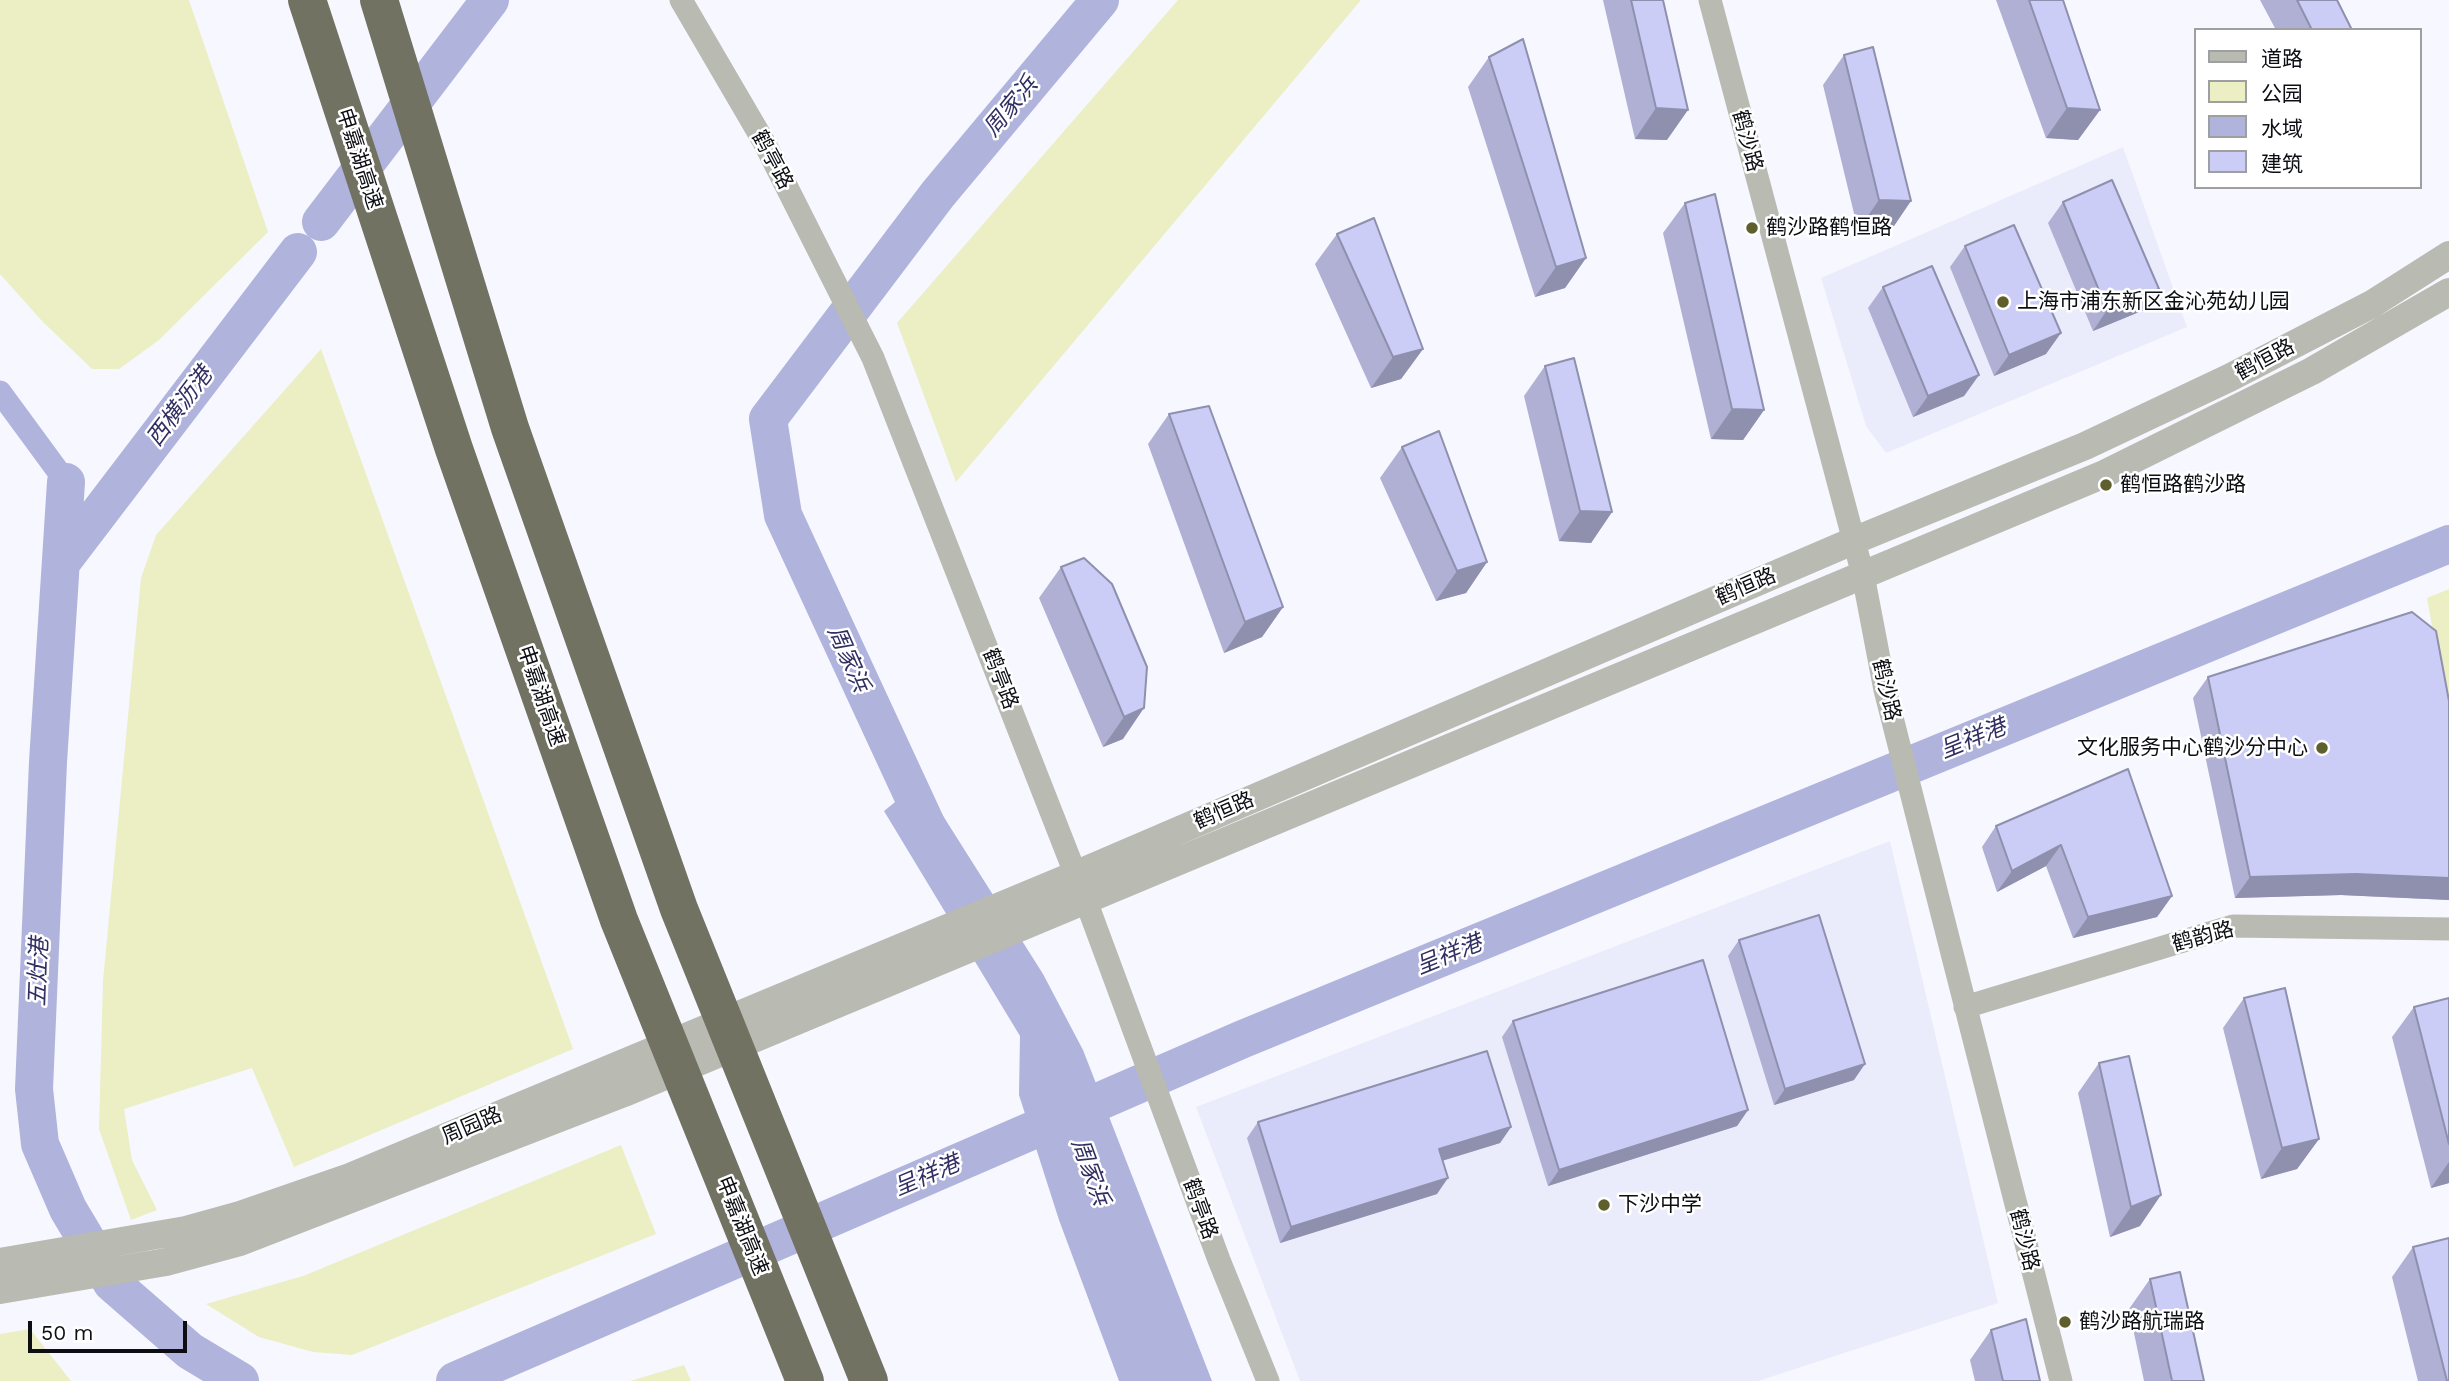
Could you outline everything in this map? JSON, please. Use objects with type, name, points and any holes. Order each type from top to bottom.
[{"type":"highway","name":"申嘉湖高速","points":[[307,0],[454,449],[620,920],[805,1381]]},
{"type":"highway","points":[[379,0],[510,428],[679,909],[869,1381]]},
{"type":"street","name":"鹤亭路","points":[[681,0],[764,142],[873,358],[1076,875],[1172,1135],[1268,1381]]},
{"type":"street","name":"鹤沙路","points":[[1710,0],[1863,575],[1885,690],[2061,1381]]},
{"type":"street","name":"鹤恒路","points":[[1029,893],[1853,541],[2085,446],[2230,378],[2372,304],[2449,255]]},
{"type":"street","name":"鹤恒路","points":[[1041,918],[2102,475],[2312,371],[2449,292]]},
{"type":"street","name":"周园路","points":[[10,1261],[148,1238],[240,1215],[350,1177],[1029,893]]},
{"type":"street","name":"周园路","points":[[0,1290],[166,1262],[279,1230],[624,1093],[1041,918]]},
{"type":"street","name":"鹤韵路","points":[[1965,1007],[2233,926],[2449,929]]},
{"type":"shaded area","name":"上海市浦东新区金沁苑幼儿园","points":[[2123,147],[2187,327],[1886,453],[1866,426],[1821,278]]},
{"type":"shaded area","name":"下沙中学","points":[[1890,841],[1998,1303],[1758,1381],[1300,1381],[1196,1107]]},
{"type":"green space","points":[[0,0],[189,0],[268,232],[159,340],[119,369],[92,369],[42,321],[0,274]]},
{"type":"green space","points":[[1178,0],[1361,0],[956,482],[897,323]]},
{"type":"green space","points":[[321,349],[573,1049],[294,1167],[252,1068],[124,1109],[132,1160],[157,1210],[131,1220],[99,1129],[103,981],[141,578],[156,535]]},
{"type":"green space","points":[[2449,589],[2449,722],[2427,598]]},
{"type":"green space","points":[[621,1145],[656,1234],[352,1355],[313,1352],[259,1337],[206,1304],[303,1276]]},
{"type":"green space","points":[[30,1329],[71,1381],[0,1381],[0,1334]]},
{"type":"green space","points":[[684,1365],[691,1381],[630,1381]]},
{"type":"water","points":[[921,781],[1043,974],[1083,1050],[1212,1381],[1119,1381],[1059,1220],[1019,1095],[1020,1036],[884,811]]},
{"type":"building","points":[[1631,0],[1663,0],[1688,110],[1656,108]]},
{"type":"building","points":[[2029,0],[2063,0],[2100,110],[2067,108]]},
{"type":"building","points":[[2297,0],[2337,0],[2351,28],[2311,28]]},
{"type":"building","points":[[1523,39],[1586,258],[1556,267],[1489,57]]},
{"type":"building","points":[[1873,47],[1911,201],[1879,200],[1844,55]]},
{"type":"building","points":[[2112,180],[2159,289],[2107,310],[2063,202]]},
{"type":"building","points":[[1715,194],[1764,410],[1732,409],[1685,203]]},
{"type":"building","points":[[1374,218],[1423,349],[1393,357],[1337,234]]},
{"type":"building","points":[[2014,225],[2061,333],[2009,355],[1965,246]]},
{"type":"building","points":[[1932,266],[1979,375],[1928,396],[1883,287]]},
{"type":"building","points":[[1574,358],[1612,512],[1580,511],[1545,366]]},
{"type":"building","points":[[1209,406],[1283,607],[1245,622],[1169,414]]},
{"type":"building","points":[[1439,431],[1487,562],[1457,571],[1402,447]]},
{"type":"building","points":[[1084,558],[1112,584],[1147,667],[1144,708],[1124,717],[1061,567]]},
{"type":"building","name":"文化服务中心鹤沙分中心","points":[[2412,612],[2436,631],[2449,701],[2449,878],[2356,874],[2250,877],[2208,677]]},
{"type":"building","points":[[2128,769],[2172,896],[2088,917],[2061,845],[2012,871],[1996,826]]},
{"type":"building","points":[[1819,915],[1865,1064],[1785,1089],[1739,940]]},
{"type":"building","points":[[1703,960],[1748,1110],[1559,1170],[1513,1021]]},
{"type":"building","points":[[2285,988],[2319,1139],[2282,1148],[2244,998]]},
{"type":"building","points":[[2449,998],[2449,1144],[2414,1007]]},
{"type":"building","points":[[1487,1051],[1511,1127],[1439,1149],[1448,1178],[1291,1227],[1258,1122]]},
{"type":"building","points":[[2129,1056],[2161,1195],[2131,1207],[2099,1063]]},
{"type":"building","points":[[2449,1238],[2449,1381],[2447,1381],[2413,1247]]},
{"type":"building","points":[[2180,1272],[2204,1381],[2172,1381],[2150,1279]]},
{"type":"building","points":[[2026,1319],[2040,1381],[2003,1381],[1991,1330]]},
{"type":"waterway","name":"西横沥港","points":[[321,222],[490,0]]},
{"type":"waterway","name":"周家浜","points":[[932,837],[783,515],[768,419],[938,194],[1100,0]]},
{"type":"waterway","name":"西横沥港","points":[[61,563],[298,252]]},
{"type":"waterway","points":[[0,392],[66,482]]},
{"type":"waterway","name":"五灶港","points":[[66,482],[48,762],[34,1089],[40,1144],[68,1209],[112,1283],[190,1351],[240,1381]]},
{"type":"waterway","name":"呈祥港","points":[[455,1381],[1243,1039],[2449,544]]},
{"type":"place","name":"鹤沙路鹤恒路","points":[[1752,228]]},
{"type":"place","name":"上海市浦东新区金沁苑幼儿园","points":[[2003,302]]},
{"type":"place","name":"鹤恒路鹤沙路","points":[[2106,485]]},
{"type":"place","name":"文化服务中心鹤沙分中心","points":[[2322,748]]},
{"type":"place","name":"下沙中学","points":[[1604,1205]]},
{"type":"place","name":"鹤沙路航瑞路","points":[[2065,1322]]}]
